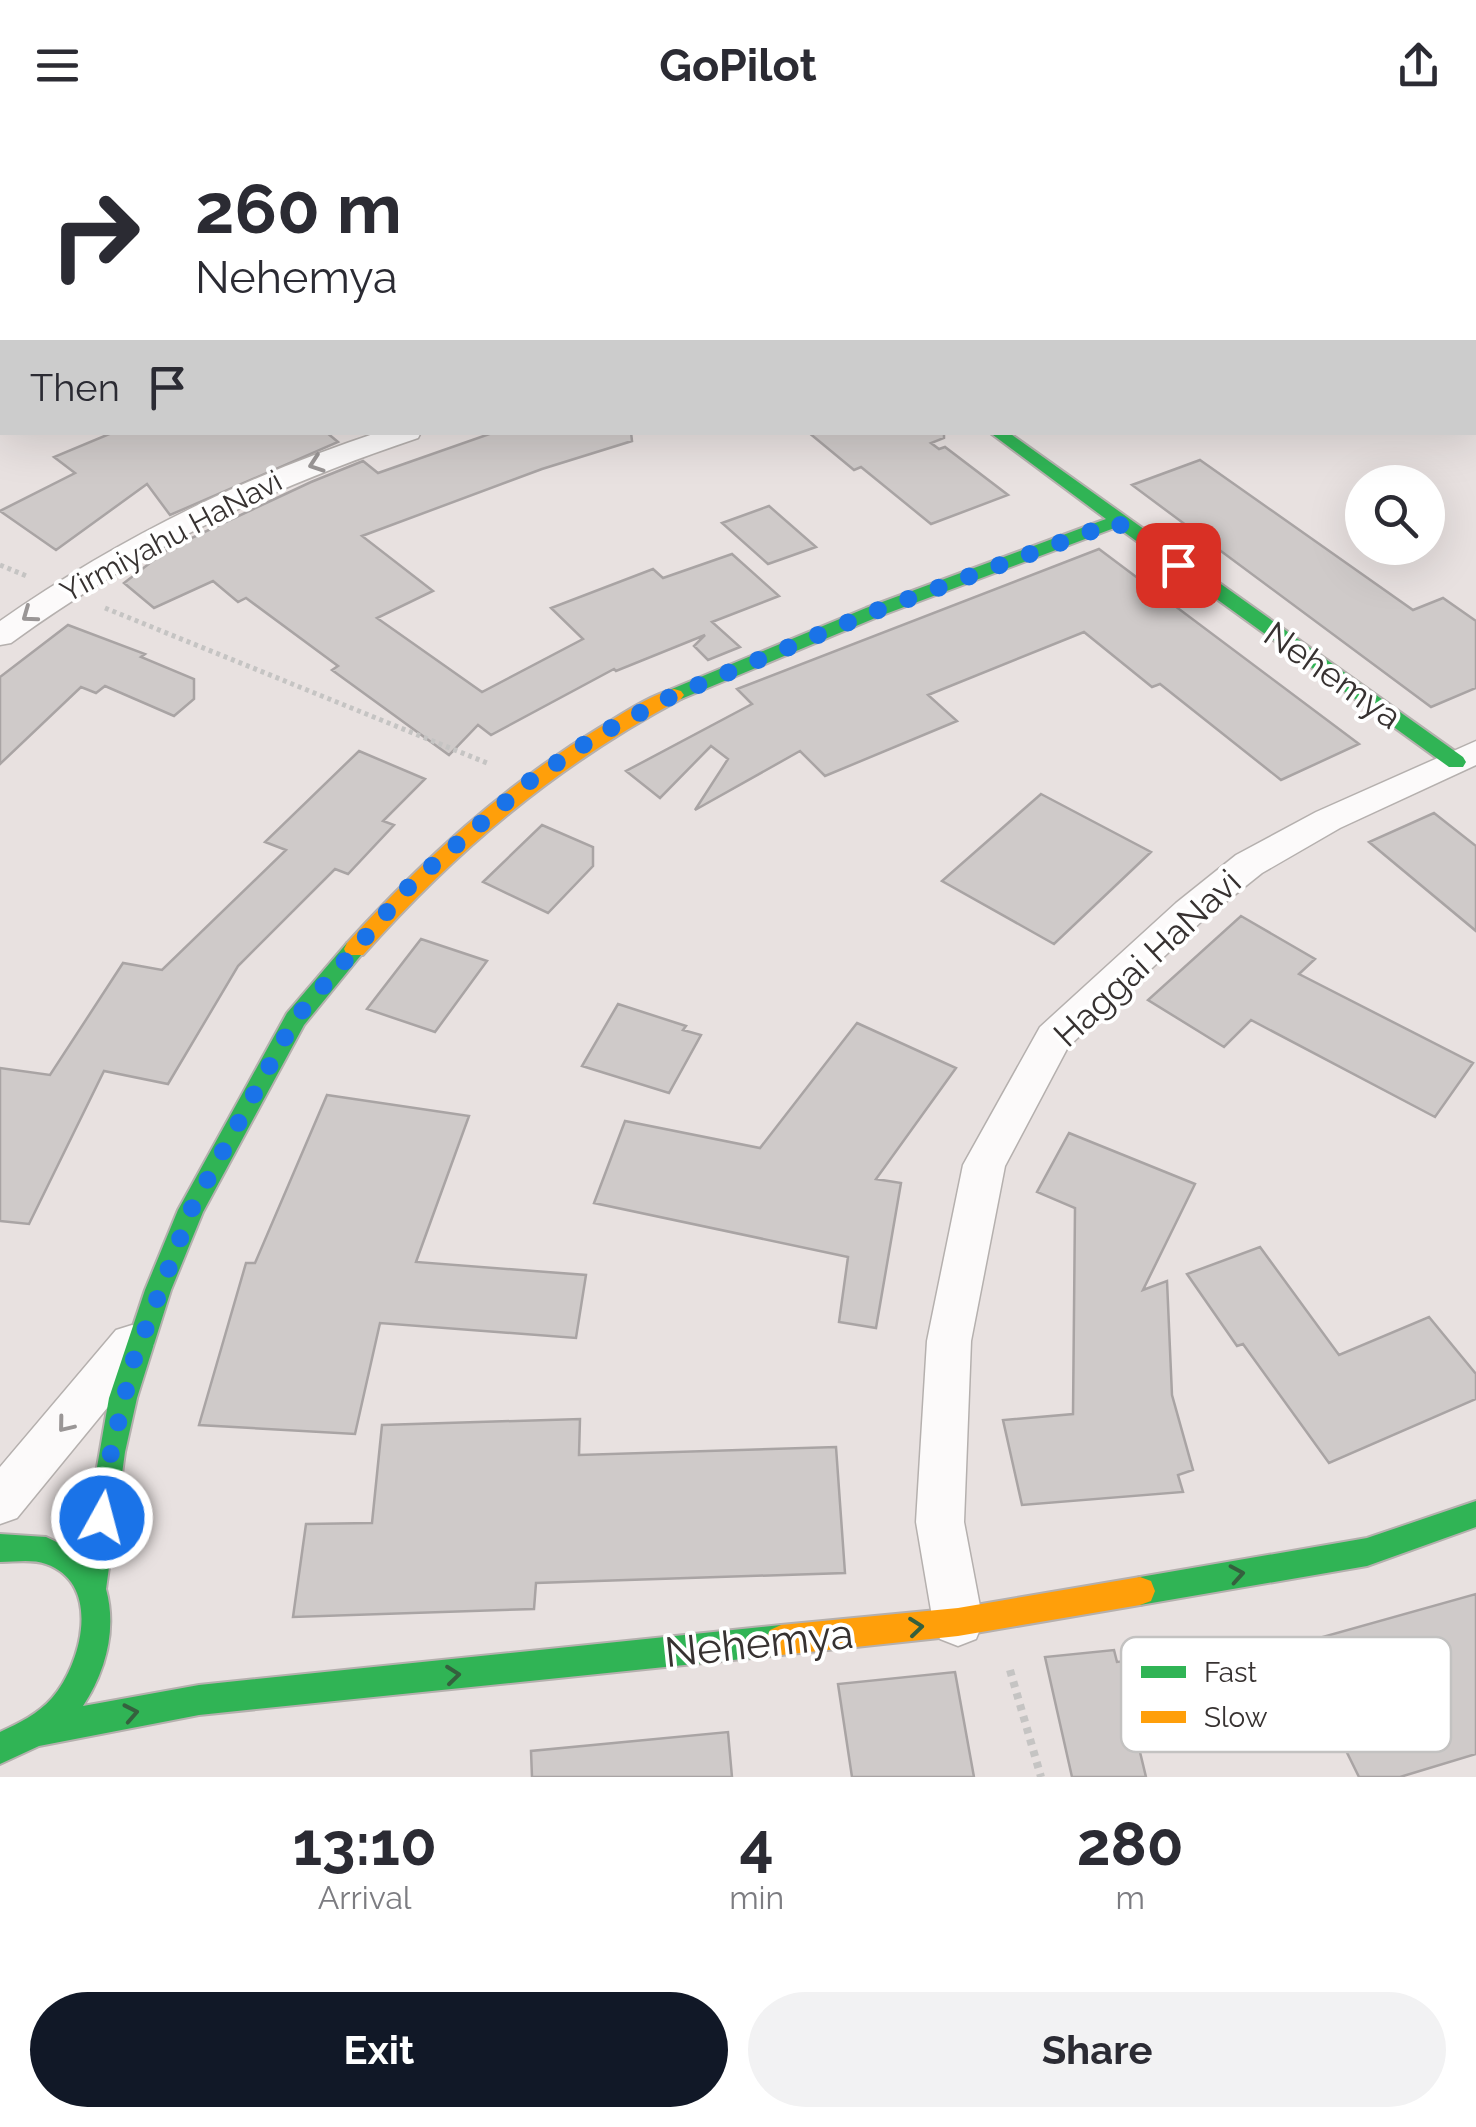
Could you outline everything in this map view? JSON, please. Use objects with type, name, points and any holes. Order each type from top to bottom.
[{"type":"street","name":"Yirmiyahu HaNavi","points":[[0,636],[62,590],[185,521],[288,474],[399,435]]},
{"type":"street","name":"Nehemya","points":[[1001,435],[1116,522],[1469,764]]},
{"type":"street","points":[[0,1748],[35,1731],[64,1707],[85,1677],[97,1645],[99,1614],[92,1586],[111,1452],[133,1362],[191,1210],[295,1019],[411,884],[530,781],[598,735],[672,696],[873,612],[1116,522]]},
{"type":"street","name":"Haggai HaNavi","points":[[976,1619],[940,1522],[949,1341],[984,1164],[1054,1037],[1189,912],[1249,864],[1328,820],[1469,764]]},
{"type":"street","points":[[0,1502],[149,1323]]},
{"type":"street","name":"Nehemya","points":[[35,1731],[200,1700],[976,1619],[1367,1552],[1476,1514]]},
{"type":"street","points":[[0,1548],[16,1545],[48,1550],[74,1564],[92,1586]]},
{"type":"path","points":[[0,565],[530,781]]},
{"type":"path","points":[[976,1619],[1041,1777]]},
{"type":"building","points":[[107,435],[330,435],[338,442],[170,515],[147,484],[56,550],[0,511],[75,473],[54,457]]},
{"type":"building","points":[[486,435],[631,435],[632,441],[542,469],[362,536],[433,591],[377,618],[482,692],[583,639],[551,608],[653,569],[663,578],[732,554],[779,596],[712,622],[740,647],[708,660],[694,646],[705,635],[614,669],[491,735],[478,725],[449,755],[332,670],[338,666],[246,598],[238,602],[213,581],[154,608],[124,583],[168,549],[311,482],[363,461],[378,473]]},
{"type":"building","points":[[812,435],[944,435],[931,443],[939,449],[945,447],[1008,495],[931,524],[861,467],[854,470]]},
{"type":"building","points":[[1200,460],[1413,610],[1443,598],[1476,621],[1476,688],[1431,707],[1132,485]]},
{"type":"building","points":[[769,506],[816,547],[768,564],[722,523]]},
{"type":"building","points":[[1099,549],[1359,744],[1281,780],[1160,684],[1152,687],[1084,632],[928,695],[957,721],[825,776],[800,751],[695,810],[728,759],[711,746],[660,798],[626,771],[752,704],[737,689]]},
{"type":"building","points":[[68,625],[145,654],[141,657],[194,679],[194,699],[174,716],[105,686],[96,693],[81,687],[0,764],[0,677]]},
{"type":"building","points":[[359,751],[425,779],[383,821],[394,825],[348,874],[335,869],[238,966],[168,1084],[104,1071],[29,1224],[0,1221],[0,1068],[50,1075],[123,963],[162,970],[286,850],[265,842]]},
{"type":"building","points":[[1041,794],[1151,852],[1054,944],[942,881]]},
{"type":"building","points":[[1434,813],[1476,846],[1476,931],[1369,842]]},
{"type":"building","points":[[542,825],[593,847],[593,866],[548,913],[483,882]]},
{"type":"building","points":[[1241,916],[1315,959],[1299,974],[1473,1063],[1435,1117],[1251,1020],[1224,1047],[1148,1000]]},
{"type":"building","points":[[421,939],[487,961],[435,1032],[367,1009]]},
{"type":"building","points":[[618,1004],[686,1026],[683,1030],[701,1035],[669,1093],[582,1066]]},
{"type":"building","points":[[857,1023],[956,1068],[876,1179],[901,1183],[876,1328],[839,1322],[848,1257],[594,1203],[625,1121],[760,1148]]},
{"type":"building","points":[[327,1095],[469,1116],[416,1262],[586,1275],[576,1338],[380,1323],[355,1434],[199,1425],[246,1263],[255,1263]]},
{"type":"building","points":[[1069,1133],[1195,1184],[1143,1290],[1167,1281],[1172,1395],[1193,1470],[1178,1475],[1183,1492],[1022,1505],[1003,1420],[1073,1414],[1075,1208],[1037,1192]]},
{"type":"building","points":[[1260,1247],[1339,1355],[1429,1317],[1476,1374],[1476,1399],[1329,1463],[1243,1344],[1237,1346],[1187,1274]]},
{"type":"building","points":[[580,1419],[579,1455],[836,1447],[845,1573],[536,1583],[534,1609],[293,1617],[306,1524],[372,1523],[382,1425]]},
{"type":"building","points":[[1476,1594],[1476,1754],[1400,1777],[1359,1777],[1347,1752],[1451,1752],[1451,1637],[1323,1637]]},
{"type":"building","points":[[1114,1650],[1117,1662],[1121,1662],[1121,1752],[1140,1752],[1146,1777],[1072,1777],[1045,1657]]},
{"type":"building","points":[[955,1672],[974,1777],[852,1777],[838,1684]]},
{"type":"building","points":[[728,1732],[732,1777],[532,1777],[531,1751]]},
{"type":"traffic: fast","points":[[1001,435],[1456,762]]},
{"type":"traffic: fast","points":[[674,695],[873,612],[1116,521]]},
{"type":"traffic: fast","points":[[92,1586],[111,1452],[123,1398],[158,1290],[191,1210],[295,1019],[355,949]]},
{"type":"traffic: fast","points":[[1140,1591],[1367,1552],[1476,1514]]},
{"type":"traffic: fast","points":[[0,1548],[31,1548],[61,1556],[79,1569],[96,1606],[93,1649],[76,1690],[59,1713],[0,1748]]},
{"type":"traffic: fast","points":[[35,1731],[199,1700],[781,1640]]},
{"type":"traffic: slow","points":[[355,949],[425,874],[542,774],[584,745],[674,695]]},
{"type":"traffic: slow","points":[[781,1640],[958,1622],[1140,1591]]},
{"type":"route","points":[[102,1518],[111,1452],[133,1362],[191,1210],[295,1019],[411,884],[530,781],[598,735],[672,696],[873,612],[1116,522],[1178,565]]}]
